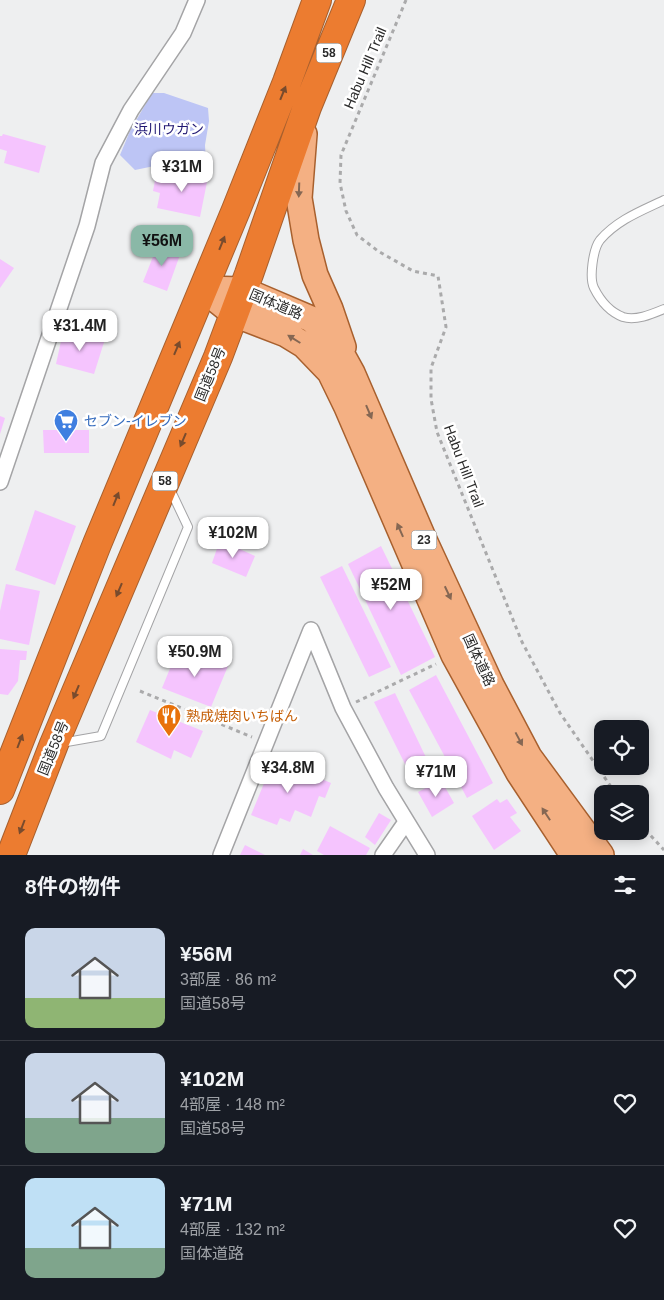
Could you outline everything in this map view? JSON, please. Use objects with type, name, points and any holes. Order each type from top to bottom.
[{"type":"highway","name":"58","points":[[0,790],[178,345],[204,289],[287,82],[317,0]]},
{"type":"highway","name":"国道58号","points":[[11,855],[54,744],[218,357],[307,107],[350,0]]},
{"type":"main road","points":[[307,107],[300,169],[299,198],[306,240],[315,275],[330,309],[352,373]]},
{"type":"main road","name":"国体道路","points":[[204,289],[238,302],[311,319],[327,333],[352,373],[424,540],[491,685],[529,757],[601,855]]},
{"type":"main road","name":"国体道路","points":[[238,302],[304,345],[330,372],[347,407],[454,655],[519,773],[573,855]]},
{"type":"street","points":[[0,482],[86,226],[103,164],[131,110],[183,33],[197,0]]},
{"type":"street","points":[[222,855],[311,630],[344,708],[406,822],[427,855]]},
{"type":"street","points":[[384,855],[406,822]]},
{"type":"lane","points":[[664,200],[626,218],[599,241],[593,252],[593,286],[607,307],[624,317],[643,317],[664,309]]},
{"type":"lane","points":[[54,744],[101,736],[188,527],[166,480]]},
{"type":"path","name":"Habu Hill Trail","points":[[406,0],[341,155],[340,183],[346,211],[357,235],[378,251],[413,271],[438,276],[446,327],[431,368],[431,399],[437,432],[522,642],[560,713],[610,785]]},
{"type":"path","points":[[344,708],[444,660]]},
{"type":"path","points":[[140,691],[266,743]]},
{"type":"path","points":[[649,834],[664,850]]},
{"type":"green space","name":"浜川ウガン","points":[[152,93],[164,93],[208,108],[209,121],[205,145],[206,164],[185,158],[177,173],[159,165],[135,170],[120,155],[130,131]]},
{"type":"building","points":[[3,134],[46,146],[39,173],[4,163],[7,151],[0,149],[0,136]]},
{"type":"building","points":[[187,168],[197,170],[196,175],[208,177],[200,217],[157,208],[160,193],[153,191],[156,175],[179,180],[181,172],[186,173]]},
{"type":"building","points":[[158,244],[181,252],[167,291],[143,282]]},
{"type":"building","points":[[0,259],[14,268],[0,288]]},
{"type":"building","points":[[63,332],[105,339],[94,374],[56,364]]},
{"type":"building","points":[[0,416],[5,418],[0,434]]},
{"type":"building","name":"セブン-イレブン","points":[[43,430],[89,430],[89,453],[44,453]]},
{"type":"building","points":[[35,510],[76,526],[55,585],[15,570]]},
{"type":"building","points":[[220,540],[255,556],[246,577],[212,563]]},
{"type":"building","points":[[381,546],[435,657],[401,675],[348,564]]},
{"type":"building","points":[[342,566],[391,667],[369,677],[320,577]]},
{"type":"building","points":[[6,584],[40,591],[29,645],[0,639],[0,611]]},
{"type":"building","points":[[0,649],[27,651],[26,660],[20,660],[18,681],[8,695],[0,694]]},
{"type":"building","points":[[178,649],[228,666],[211,707],[162,688]]},
{"type":"building","points":[[436,675],[493,783],[467,798],[409,690]]},
{"type":"building","points":[[395,693],[434,774],[415,784],[374,702]]},
{"type":"building","name":"熟成焼肉いちばん","points":[[150,710],[203,731],[191,758],[174,750],[171,759],[136,742]]},
{"type":"building","points":[[274,759],[331,783],[325,798],[319,796],[311,817],[295,810],[290,822],[280,818],[277,825],[251,815]]},
{"type":"building","points":[[441,780],[454,803],[432,817],[418,792]]},
{"type":"building","points":[[497,799],[500,803],[507,799],[517,813],[510,817],[521,831],[494,850],[472,816]]},
{"type":"building","points":[[379,813],[391,820],[375,845],[365,837]]},
{"type":"building","points":[[330,826],[370,848],[366,855],[324,855],[317,851]]},
{"type":"building","points":[[245,845],[265,855],[240,855]]},
{"type":"building","points":[[303,849],[313,855],[300,855]]},
{"type":"place","name":"セブン-イレブン","points":[[66,442]]},
{"type":"place","name":"熟成焼肉いちばん","points":[[169,737]]}]
